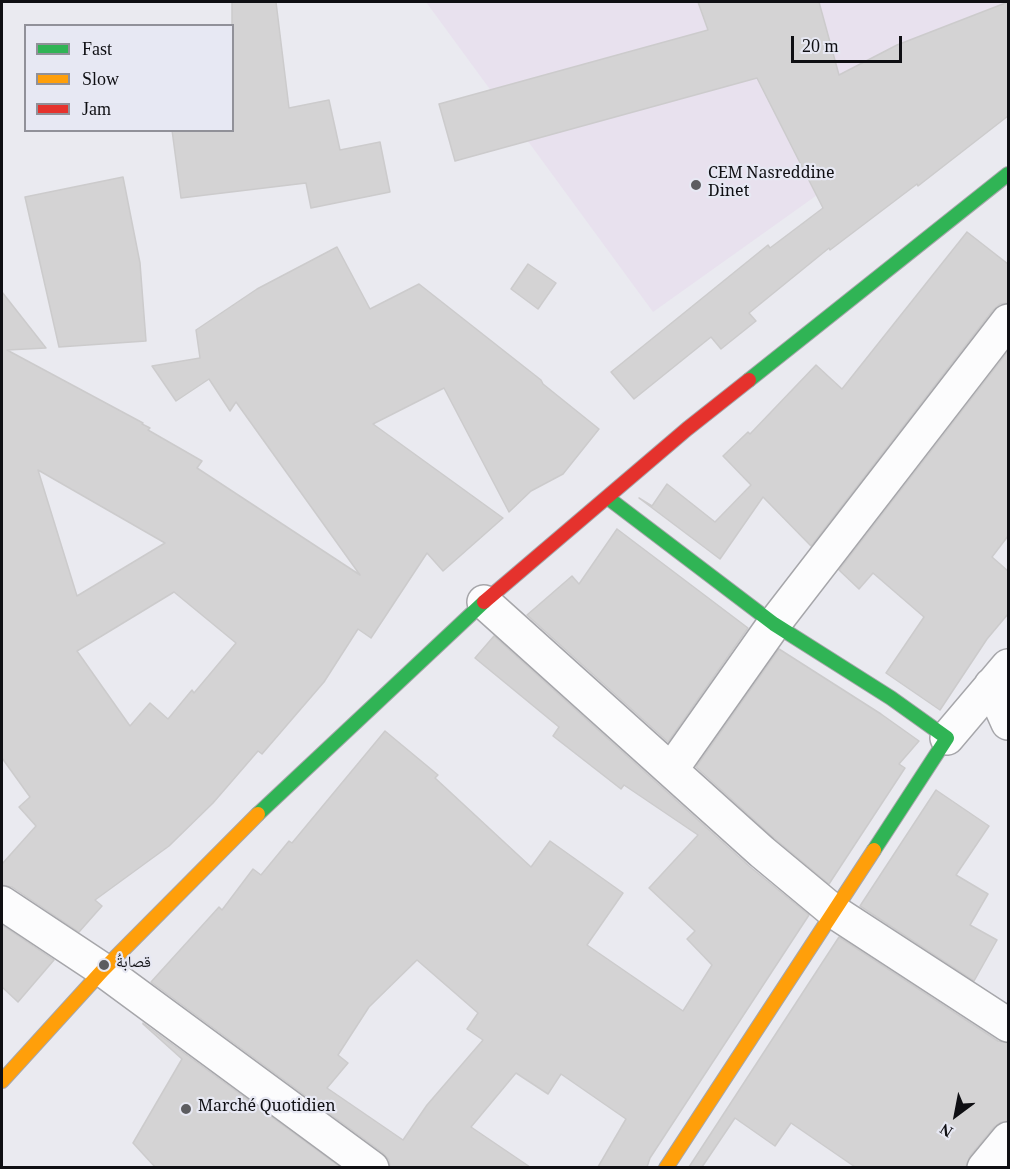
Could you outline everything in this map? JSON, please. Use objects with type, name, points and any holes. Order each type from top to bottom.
[{"type":"street","points":[[2,1082],[103,970],[246,825],[484,602],[687,429],[1008,174]]},
{"type":"street","points":[[671,770],[774,624],[1008,321]]},
{"type":"street","points":[[608,498],[774,624],[891,698],[947,738]]},
{"type":"street","points":[[484,602],[762,852],[833,911],[1008,1025]]},
{"type":"street","points":[[666,1167],[947,738],[1000,676]]},
{"type":"street","points":[[1000,676],[1008,723]]},
{"type":"street","points":[[2,903],[103,970],[372,1167]]},
{"type":"street","points":[[984,1167],[1008,1139]]},
{"type":"shaded area","name":"CEM Nasreddine Dinet","points":[[426,2],[1008,2],[1008,59],[653,312]]},
{"type":"building","points":[[232,2],[276,2],[289,108],[329,100],[340,150],[380,142],[390,192],[311,208],[306,183],[181,198],[172,132],[234,132],[234,24],[232,24]]},
{"type":"building","points":[[698,2],[819,2],[839,75],[897,45],[1008,2],[1008,116],[918,186],[917,184],[830,250],[829,248],[749,313],[756,321],[721,349],[711,337],[634,399],[611,372],[768,245],[770,248],[823,208],[757,78],[455,161],[439,104],[708,30]]},
{"type":"building","points":[[123,177],[140,263],[146,341],[59,347],[25,197]]},
{"type":"building","points":[[967,232],[1008,264],[1008,303],[1000,304],[993,310],[811,546],[763,497],[720,559],[639,498],[652,506],[667,484],[715,522],[751,485],[723,456],[748,432],[750,434],[816,365],[842,389]]},
{"type":"building","points":[[337,247],[370,309],[419,284],[599,429],[563,474],[531,491],[509,512],[444,388],[373,424],[503,518],[443,571],[427,553],[371,638],[358,629],[324,682],[262,754],[258,751],[213,803],[169,846],[95,900],[102,906],[79,932],[12,887],[2,885],[2,864],[36,826],[19,807],[30,797],[2,758],[2,292],[46,348],[7,350],[143,423],[150,428],[148,430],[202,461],[197,468],[360,575],[236,402],[230,411],[209,379],[176,401],[152,366],[200,358],[196,330],[257,289]],"holes":[[[38,470],[165,543],[77,596]],[[174,592],[236,643],[194,693],[192,690],[168,719],[150,703],[130,726],[77,651]]]},
{"type":"building","points":[[528,264],[556,283],[538,309],[511,289]]},
{"type":"building","points":[[1008,351],[1008,536],[992,557],[1008,571],[1008,614],[987,639],[940,710],[886,673],[924,617],[873,573],[859,589],[839,570]]},
{"type":"building","points":[[617,529],[748,628],[668,742],[527,615],[572,576],[579,584]]},
{"type":"building","points":[[494,636],[749,866],[809,915],[650,1158],[647,1167],[598,1167],[626,1119],[561,1074],[548,1094],[516,1073],[471,1127],[530,1167],[390,1167],[389,1160],[383,1153],[151,982],[219,907],[222,910],[253,869],[261,875],[289,841],[292,843],[385,731],[438,775],[435,778],[531,867],[550,841],[623,893],[587,945],[683,1011],[712,965],[687,939],[695,931],[649,888],[698,835],[624,785],[621,789],[553,736],[559,727],[475,658]],"holes":[[[417,960],[478,1013],[467,1029],[483,1040],[427,1105],[403,1140],[327,1088],[348,1063],[338,1055],[369,1007]]]},
{"type":"building","points":[[779,649],[919,741],[899,764],[905,768],[829,884],[696,767]]},
{"type":"building","points":[[936,790],[989,826],[956,875],[988,894],[970,925],[997,940],[974,981],[860,906]]},
{"type":"building","points":[[2,925],[54,960],[18,1002],[2,987]]},
{"type":"building","points":[[839,937],[998,1041],[1008,1043],[1008,1121],[1001,1122],[994,1127],[970,1156],[966,1167],[855,1167],[791,1123],[775,1146],[735,1118],[702,1167],[689,1167]]},
{"type":"building","name":"Marché Quotidien","points":[[143,1024],[340,1167],[155,1167],[133,1143],[182,1059]]},
{"type":"traffic: fast","points":[[749,380],[1008,174]]},
{"type":"traffic: fast","points":[[608,498],[774,624],[891,698],[947,738],[874,850]]},
{"type":"traffic: fast","points":[[258,814],[484,602]]},
{"type":"traffic: slow","points":[[2,1081],[103,970],[258,814]]},
{"type":"traffic: slow","points":[[666,1168],[874,850]]},
{"type":"traffic: jam","points":[[484,602],[687,429],[749,380]]},
{"type":"place","name":"CEM Nasreddine Dinet","points":[[696,185]]},
{"type":"place","name":"قصابةُ","points":[[104,965]]},
{"type":"place","name":"Marché Quotidien","points":[[186,1109]]}]
